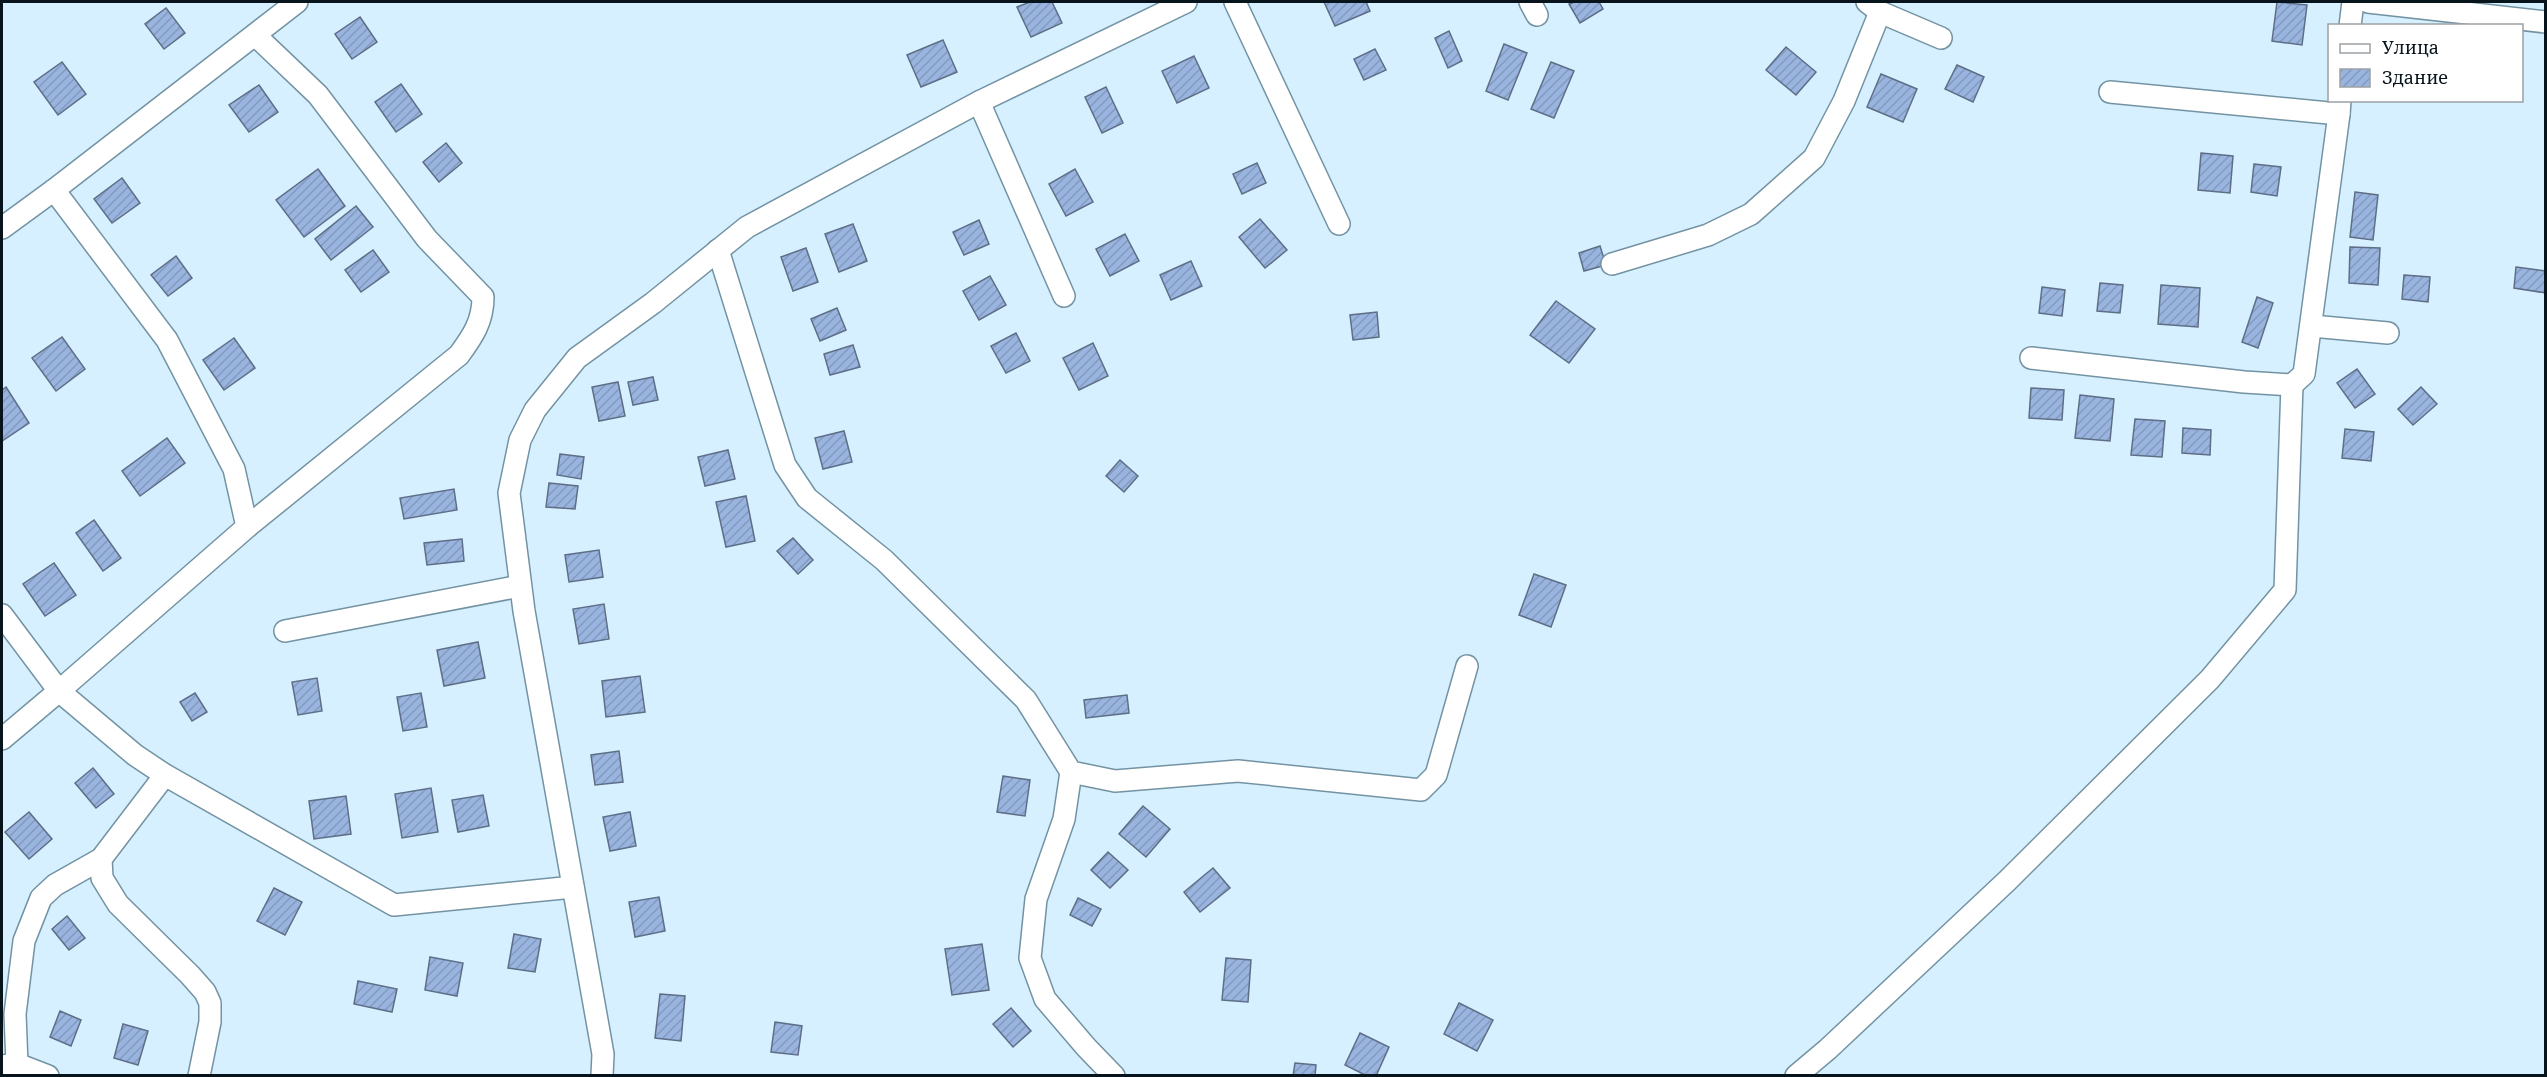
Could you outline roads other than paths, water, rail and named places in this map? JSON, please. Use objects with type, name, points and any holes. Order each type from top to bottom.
[{"type":"street","points":[[2,228],[297,2]]},
{"type":"street","points":[[602,1076],[603,1054],[520,586],[509,493],[519,440],[535,410],[577,358],[653,303],[747,227],[979,102],[1186,2]]},
{"type":"street","points":[[1235,2],[1339,224]]},
{"type":"street","points":[[2350,24],[2353,2]]},
{"type":"street","points":[[2368,2],[2546,22]]},
{"type":"street","points":[[1612,264],[1708,235],[1751,214],[1814,158],[1844,101],[1874,7],[1941,38]]},
{"type":"street","points":[[2,740],[247,528],[459,355],[472,337],[483,313],[483,297],[427,240],[318,95],[255,35]]},
{"type":"street","points":[[1796,1076],[1828,1049],[2007,881],[2210,679],[2285,590],[2292,385],[2304,374],[2340,107],[2110,92]]},
{"type":"street","points":[[979,102],[1064,296]]},
{"type":"street","points":[[54,190],[167,340],[234,469],[247,528]]},
{"type":"street","points":[[718,250],[785,465],[807,498],[884,560],[1026,700],[1071,772],[1064,819],[1036,899],[1030,958],[1045,999],[1114,1076]]},
{"type":"street","points":[[2312,326],[2388,333]]},
{"type":"street","points":[[2031,358],[2244,382],[2292,385]]},
{"type":"street","points":[[285,631],[520,586]]},
{"type":"street","points":[[2,615],[58,691],[135,755],[165,775],[394,905],[573,887]]},
{"type":"street","points":[[1071,772],[1116,781],[1239,771],[1421,790],[1436,774],[1467,666]]},
{"type":"street","points":[[48,1076],[9,1065],[24,941],[41,898],[55,885],[101,859],[165,775]]},
{"type":"street","points":[[101,859],[102,878],[118,904],[190,975],[205,992],[210,1003],[210,1022],[199,1076]]}]
